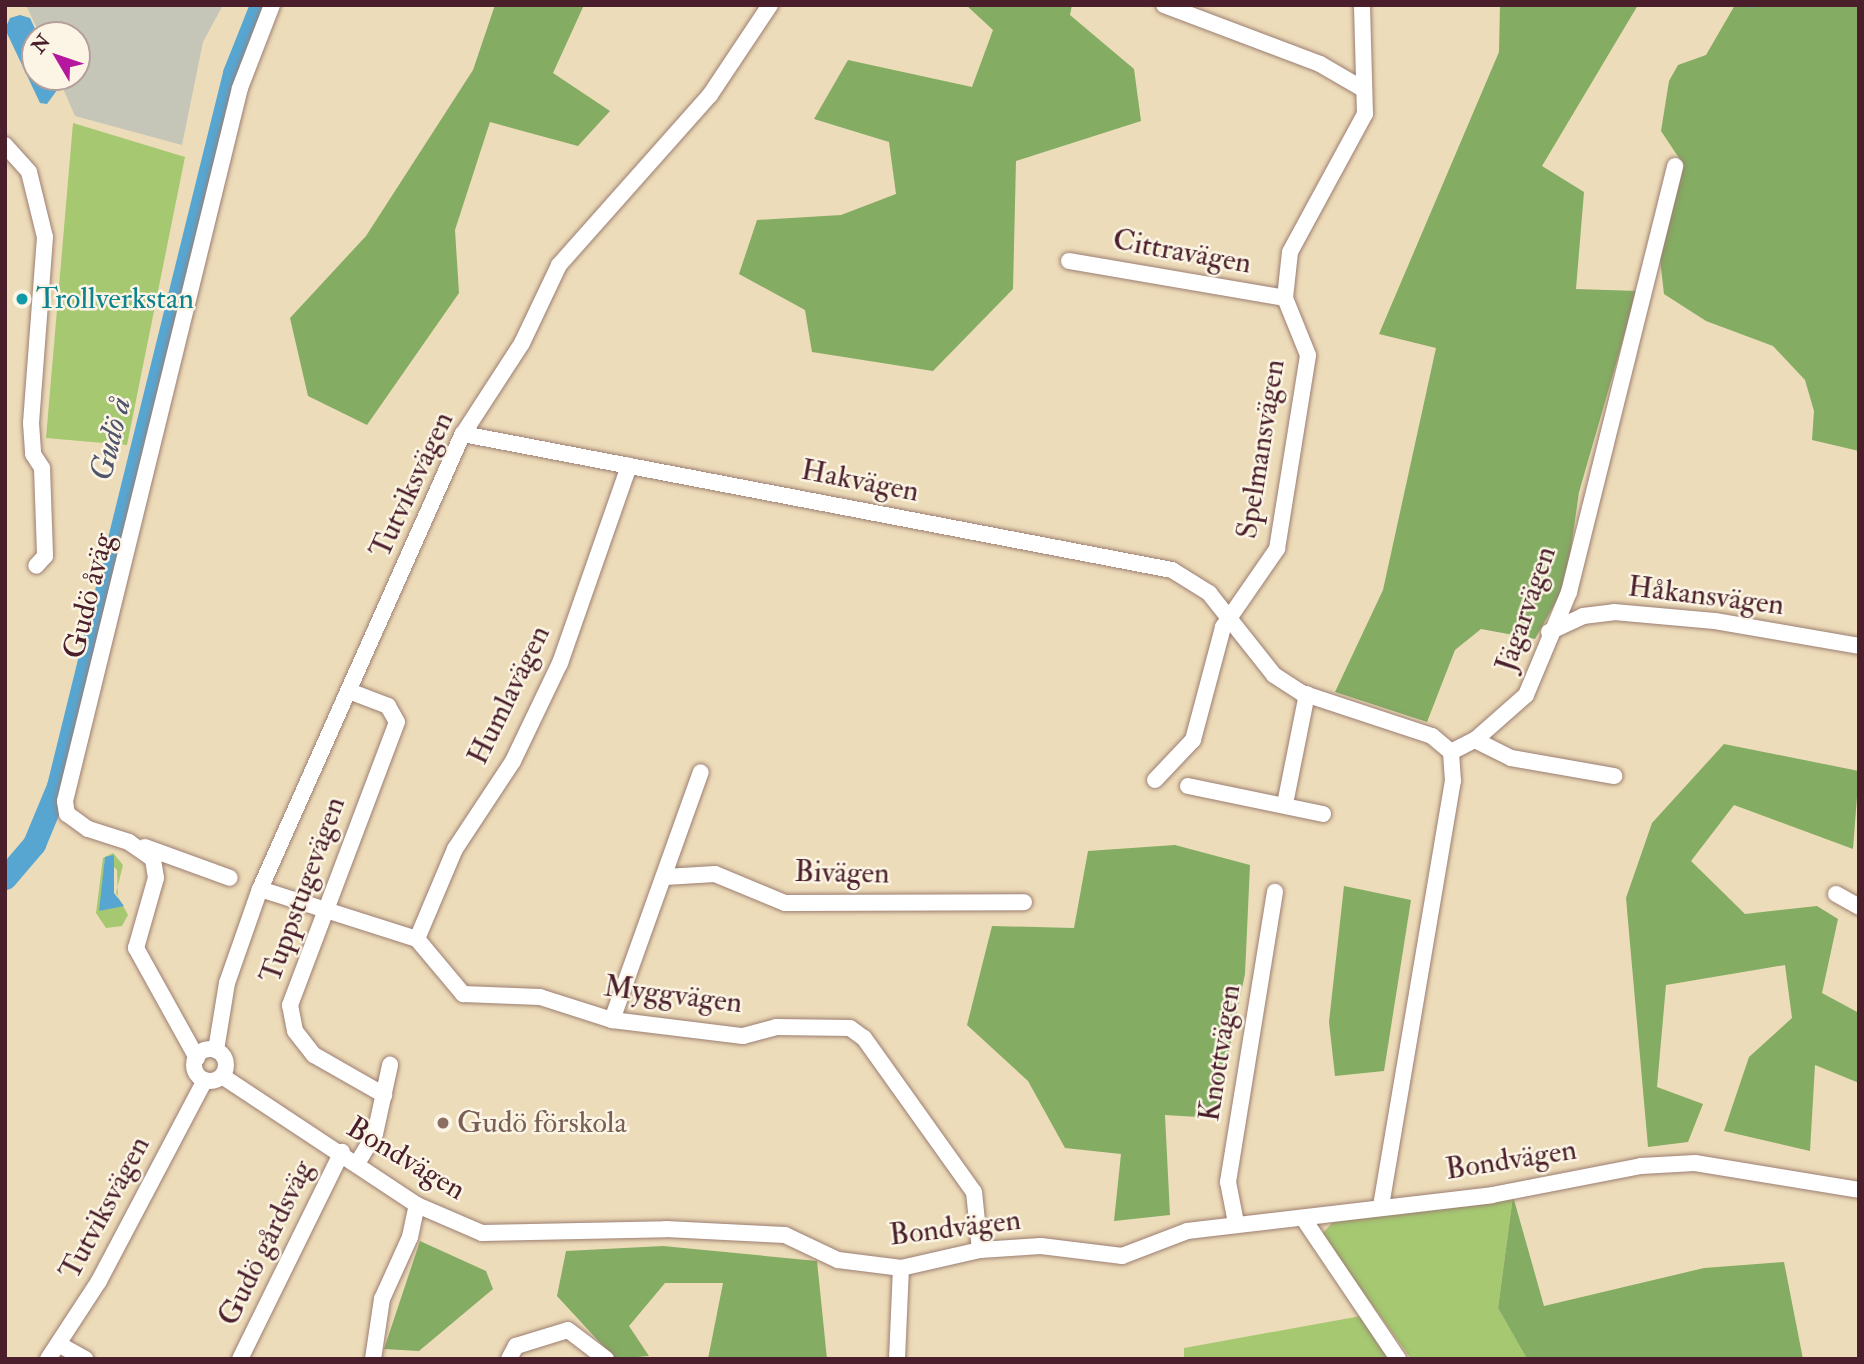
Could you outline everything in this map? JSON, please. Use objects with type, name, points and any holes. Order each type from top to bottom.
[{"type":"street","name":"Gudö åväg","points":[[197,1058],[136,948],[156,878],[153,859],[130,842],[88,829],[67,814],[65,801],[240,88],[272,5]]},
{"type":"street","points":[[1164,5],[1320,64],[1363,89]]},
{"type":"street","name":"Spelmansvägen","points":[[1229,617],[1277,549],[1308,355],[1285,298],[1290,252],[1365,114],[1362,5]]},
{"type":"street","name":"Tutviksvägen","points":[[216,1050],[227,983],[260,889],[463,434],[522,343],[559,265],[710,94],[766,7]]},
{"type":"street","points":[[5,145],[29,172],[45,237],[31,423],[33,454],[43,468],[45,556],[36,566]]},
{"type":"street","name":"Jägarvägen","points":[[1451,752],[1475,740],[1526,695],[1549,632],[1569,592],[1675,166]]},
{"type":"street","name":"Cittravägen","points":[[1069,261],[1285,298]]},
{"type":"street","name":"Hakvägen","points":[[463,434],[1118,556],[1192,579],[1229,617],[1274,675],[1307,694],[1432,736],[1451,752]]},
{"type":"street","name":"Humlavägen","points":[[417,939],[455,849],[513,761],[560,663],[629,466]]},
{"type":"street","name":"Håkansvägen","points":[[1549,632],[1583,616],[1614,612],[1715,621],[1859,646]]},
{"type":"street","points":[[1155,780],[1193,740],[1229,617]]},
{"type":"street","name":"Tuppstugevägen","points":[[349,691],[388,706],[397,722],[324,909],[290,1005],[295,1031],[314,1055],[384,1095]]},
{"type":"street","points":[[1285,804],[1307,694]]},
{"type":"street","points":[[1475,740],[1511,758],[1614,776]]},
{"type":"street","points":[[1381,1206],[1453,781],[1451,752]]},
{"type":"street","points":[[612,1020],[701,772]]},
{"type":"street","points":[[1188,786],[1324,814]]},
{"type":"street","points":[[130,842],[230,878]]},
{"type":"street","name":"Bivägen","points":[[664,877],[715,874],[785,903],[1024,902]]},
{"type":"street","points":[[260,889],[417,939]]},
{"type":"street","name":"Knottvägen","points":[[1236,1223],[1228,1182],[1275,892]]},
{"type":"street","points":[[1836,894],[1859,907]]},
{"type":"street","name":"Myggvägen","points":[[417,939],[463,994],[540,997],[612,1020],[743,1036],[776,1027],[850,1028],[864,1038],[974,1192],[979,1250]]},
{"type":"street","points":[[216,1050],[226,1065],[222,1076],[205,1080],[196,1072],[197,1058],[216,1050]]},
{"type":"street","points":[[358,1162],[375,1134],[390,1065]]},
{"type":"street","name":"Bondvägen","points":[[222,1076],[358,1162],[416,1205],[482,1233],[666,1229],[785,1235],[838,1260],[901,1268],[979,1250],[1041,1246],[1122,1256],[1187,1231],[1236,1223],[1303,1218],[1695,1163],[1859,1190]]},
{"type":"street","name":"Tutviksvägen","points":[[48,1359],[60,1345],[205,1080]]},
{"type":"street","name":"Gudö gårdsväg","points":[[240,1359],[342,1152]]},
{"type":"street","points":[[373,1359],[382,1298],[410,1237],[416,1205]]},
{"type":"street","points":[[1303,1218],[1398,1359]]},
{"type":"street","points":[[897,1359],[901,1268]]},
{"type":"street","points":[[509,1359],[516,1346],[568,1331],[606,1359]]},
{"type":"street","points":[[60,1345],[85,1359]]},
{"type":"shaded area","points":[[26,5],[223,5],[203,42],[182,145],[75,116],[64,91],[91,91],[91,21],[33,21]]},
{"type":"green space","points":[[495,5],[584,5],[553,73],[610,111],[578,146],[490,122],[455,230],[459,293],[367,425],[308,396],[290,318],[366,236],[473,70]]},
{"type":"green space","points":[[966,5],[1072,5],[1070,15],[1134,69],[1141,121],[1016,161],[1013,289],[933,371],[812,352],[805,310],[739,274],[757,220],[841,215],[896,194],[889,142],[814,119],[848,60],[972,87],[993,30]]},
{"type":"green space","points":[[1500,5],[1638,5],[1542,166],[1584,192],[1576,289],[1637,291],[1579,492],[1566,584],[1535,639],[1481,629],[1455,650],[1427,722],[1335,692],[1383,590],[1436,348],[1379,334],[1499,52]]},
{"type":"green space","points":[[1735,5],[1859,5],[1859,451],[1812,440],[1814,411],[1805,380],[1773,346],[1706,321],[1664,294],[1659,250],[1683,164],[1661,131],[1669,81],[1678,65],[1706,55]]},
{"type":"green space","points":[[73,123],[185,157],[127,445],[46,438]]},
{"type":"green space","points":[[1724,744],[1859,771],[1853,849],[1734,805],[1691,861],[1745,914],[1817,906],[1838,919],[1822,993],[1859,1013],[1859,1083],[1815,1065],[1810,1151],[1724,1131],[1749,1057],[1792,1018],[1785,965],[1666,985],[1657,1087],[1703,1104],[1688,1142],[1648,1147],[1626,898],[1652,823]]},
{"type":"green space","points":[[1175,845],[1250,865],[1245,974],[1215,1118],[1165,1115],[1170,1215],[1114,1221],[1121,1154],[1065,1148],[1028,1081],[967,1025],[992,926],[1074,928],[1088,851]]},
{"type":"green space","points":[[113,853],[123,865],[118,887],[117,870],[105,858],[100,911],[118,897],[128,915],[122,926],[106,928],[96,913],[103,858]]},
{"type":"green space","points":[[1344,886],[1411,900],[1384,1071],[1335,1076],[1329,1022]]},
{"type":"green space","points":[[1513,1196],[1498,1308],[1527,1359],[1411,1359],[1322,1234],[1335,1220]]},
{"type":"green space","points":[[1513,1196],[1544,1306],[1704,1268],[1784,1262],[1803,1359],[1527,1359],[1498,1308]]},
{"type":"green space","points":[[420,1241],[486,1271],[493,1289],[419,1351],[384,1349]]},
{"type":"green space","points":[[663,1246],[817,1261],[827,1359],[708,1359],[723,1283],[665,1283],[629,1326],[649,1356],[615,1359],[557,1296],[566,1251]]},
{"type":"green space","points":[[1361,1316],[1390,1359],[1184,1359],[1184,1348]]},
{"type":"water","points":[[20,15],[31,21],[21,21],[21,63],[5,29],[10,18]]},
{"type":"water","points":[[34,91],[56,91],[47,104],[40,103]]},
{"type":"water","points":[[114,855],[114,893],[124,906],[99,911],[105,857]]},
{"type":"waterway","name":"Gudö å","points":[[5,878],[34,844],[58,786],[234,73],[261,5]]},
{"type":"place","name":"Trollverkstan","points":[[22,299]]},
{"type":"place","name":"Gudö förskola","points":[[443,1123]]}]
